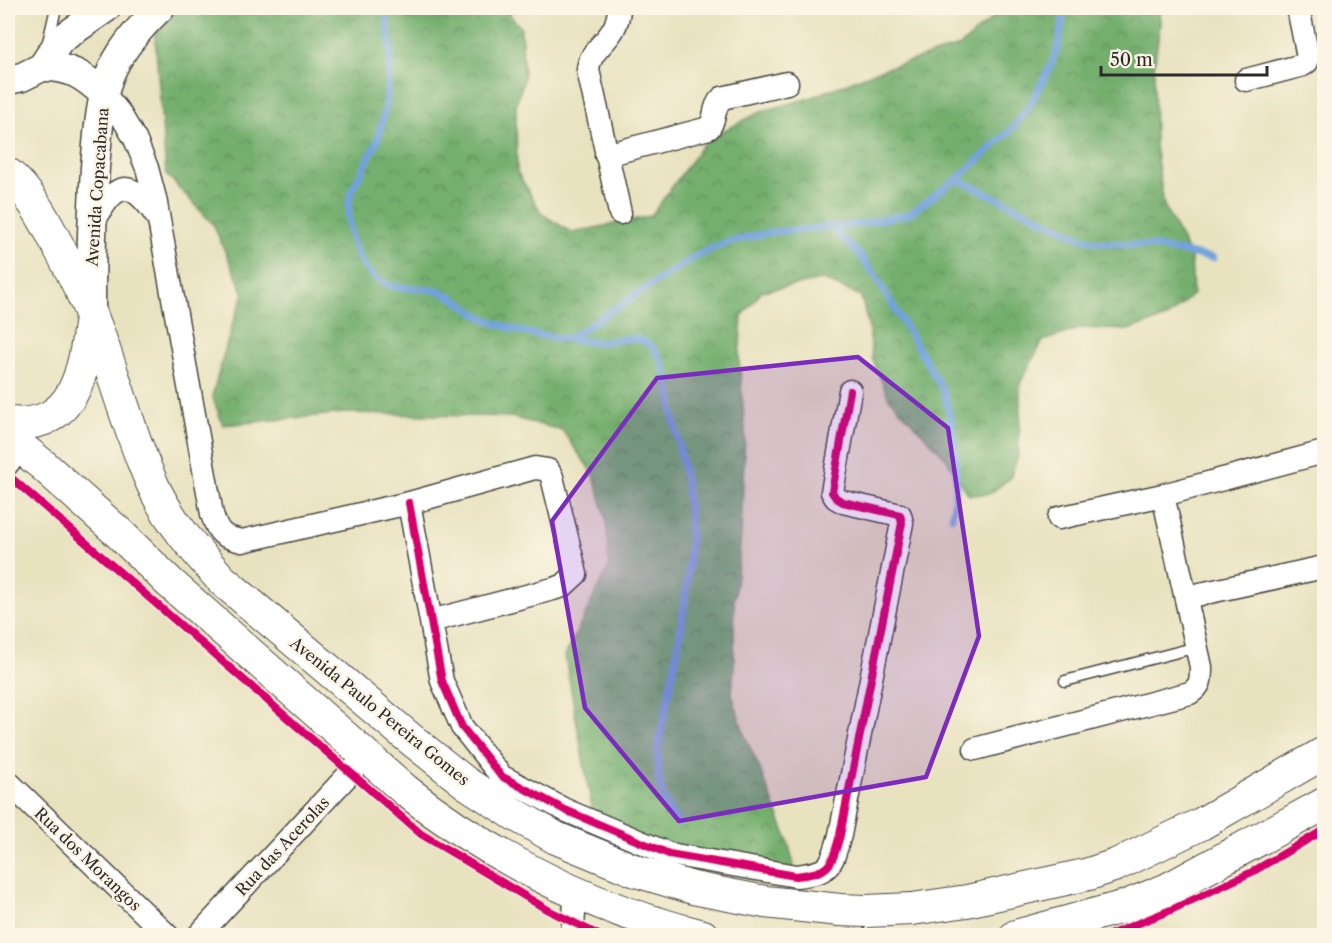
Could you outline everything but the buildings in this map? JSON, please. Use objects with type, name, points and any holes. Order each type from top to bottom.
[{"type":"main road","name":"Avenida Paulo Pereira Gomes","points":[[8,174],[22,188],[42,216],[67,261],[91,314],[140,455],[163,505],[182,533],[222,580],[400,731],[465,783],[556,837],[636,871],[693,888],[791,905],[866,911],[941,906],[1057,882],[1116,865],[1200,824],[1324,753]]},
{"type":"main road","points":[[8,423],[22,424],[42,421],[66,405],[76,386],[81,368],[91,314]]},
{"type":"main road","points":[[13,454],[120,534],[170,583],[366,756],[419,801],[468,836],[521,866],[576,892],[636,916],[703,936]]},
{"type":"main road","points":[[1016,936],[1126,906],[1168,889],[1324,804]]},
{"type":"street","points":[[42,67],[60,40],[105,8]]},
{"type":"street","name":"Avenida Copacabana","points":[[91,314],[91,227],[98,125],[104,94],[110,75],[123,51],[160,8]]},
{"type":"street","points":[[619,8],[618,24],[588,64],[620,213]]},
{"type":"street","points":[[1246,80],[1307,62],[1308,57],[1298,8]]},
{"type":"street","points":[[8,80],[21,77],[42,67],[60,67],[90,82],[104,94],[119,112],[135,139],[147,168],[160,223],[212,514],[216,528],[226,538],[243,541],[409,503],[535,468],[548,470],[555,485],[576,574],[563,586],[431,621]]},
{"type":"street","points":[[606,155],[709,128],[717,104],[722,98],[787,83]]},
{"type":"street","points":[[91,227],[103,204],[112,195],[130,189],[144,198],[160,223]]},
{"type":"street","points":[[409,503],[442,681],[462,727],[501,776],[565,810],[669,855],[796,876],[814,874],[826,870],[834,858],[840,835],[902,523],[900,515],[843,501],[836,498],[832,492],[850,391]]},
{"type":"street","points":[[1059,518],[1163,495],[1324,452]]},
{"type":"street","points":[[975,749],[1190,693],[1198,688],[1201,682],[1201,667],[1163,495]]},
{"type":"street","points":[[1186,597],[1324,567]]},
{"type":"street","name":"Rua das Acerolas","points":[[198,936],[366,756]]},
{"type":"street","name":"Rua dos Morangos","points":[[8,782],[168,936]]},
{"type":"street","points":[[572,936],[576,892]]},
{"type":"lane","points":[[42,67],[56,8]]},
{"type":"lane","points":[[1065,681],[1197,647]]},
{"type":"highlighted area","points":[[858,357],[948,428],[979,636],[926,777],[679,821],[585,708],[552,521],[657,378]]},
{"type":"green space","points":[[172,8],[504,8],[521,28],[524,78],[516,106],[517,172],[542,214],[572,233],[651,216],[706,140],[762,111],[810,98],[877,71],[960,46],[1004,8],[1159,8],[1160,23],[1154,69],[1155,145],[1164,205],[1191,258],[1193,294],[1167,318],[1127,330],[1081,328],[1043,341],[1020,383],[1018,456],[1010,478],[989,494],[969,495],[945,457],[889,398],[872,358],[869,329],[861,296],[823,280],[762,291],[742,316],[739,360],[745,431],[741,535],[734,602],[732,694],[744,734],[787,838],[795,870],[736,864],[595,826],[565,656],[609,566],[606,519],[594,475],[562,430],[511,417],[346,413],[223,425],[212,396],[232,325],[244,294],[213,224],[166,174],[154,25]]},
{"type":"waterway","points":[[386,8],[391,54],[386,105],[377,142],[351,192],[349,205],[351,234],[355,248],[369,271],[379,280],[392,286],[444,293],[484,318],[524,332],[594,342],[639,340],[651,346],[662,361],[670,390],[690,525],[689,566],[683,618],[658,746],[659,777],[663,797],[667,807],[679,823]]},
{"type":"waterway","points":[[568,339],[691,259],[724,243],[772,232],[854,225],[909,214],[957,179],[1010,131],[1027,110],[1058,47],[1065,8]]},
{"type":"waterway","points":[[957,179],[1077,236],[1096,242],[1150,246],[1213,258]]},
{"type":"waterway","points":[[830,226],[858,253],[875,275],[943,390],[952,423],[956,459],[956,487],[952,517]]},
{"type":"cycle path","points":[[409,503],[442,681],[462,727],[501,776],[565,810],[669,854],[796,876],[816,872],[828,866],[840,835],[902,523],[900,515],[843,502],[832,492],[850,391]]},
{"type":"cycle path","points":[[8,475],[421,834],[548,910],[601,936]]},
{"type":"cycle path","points":[[1107,936],[1171,910],[1252,872],[1324,830]]}]
